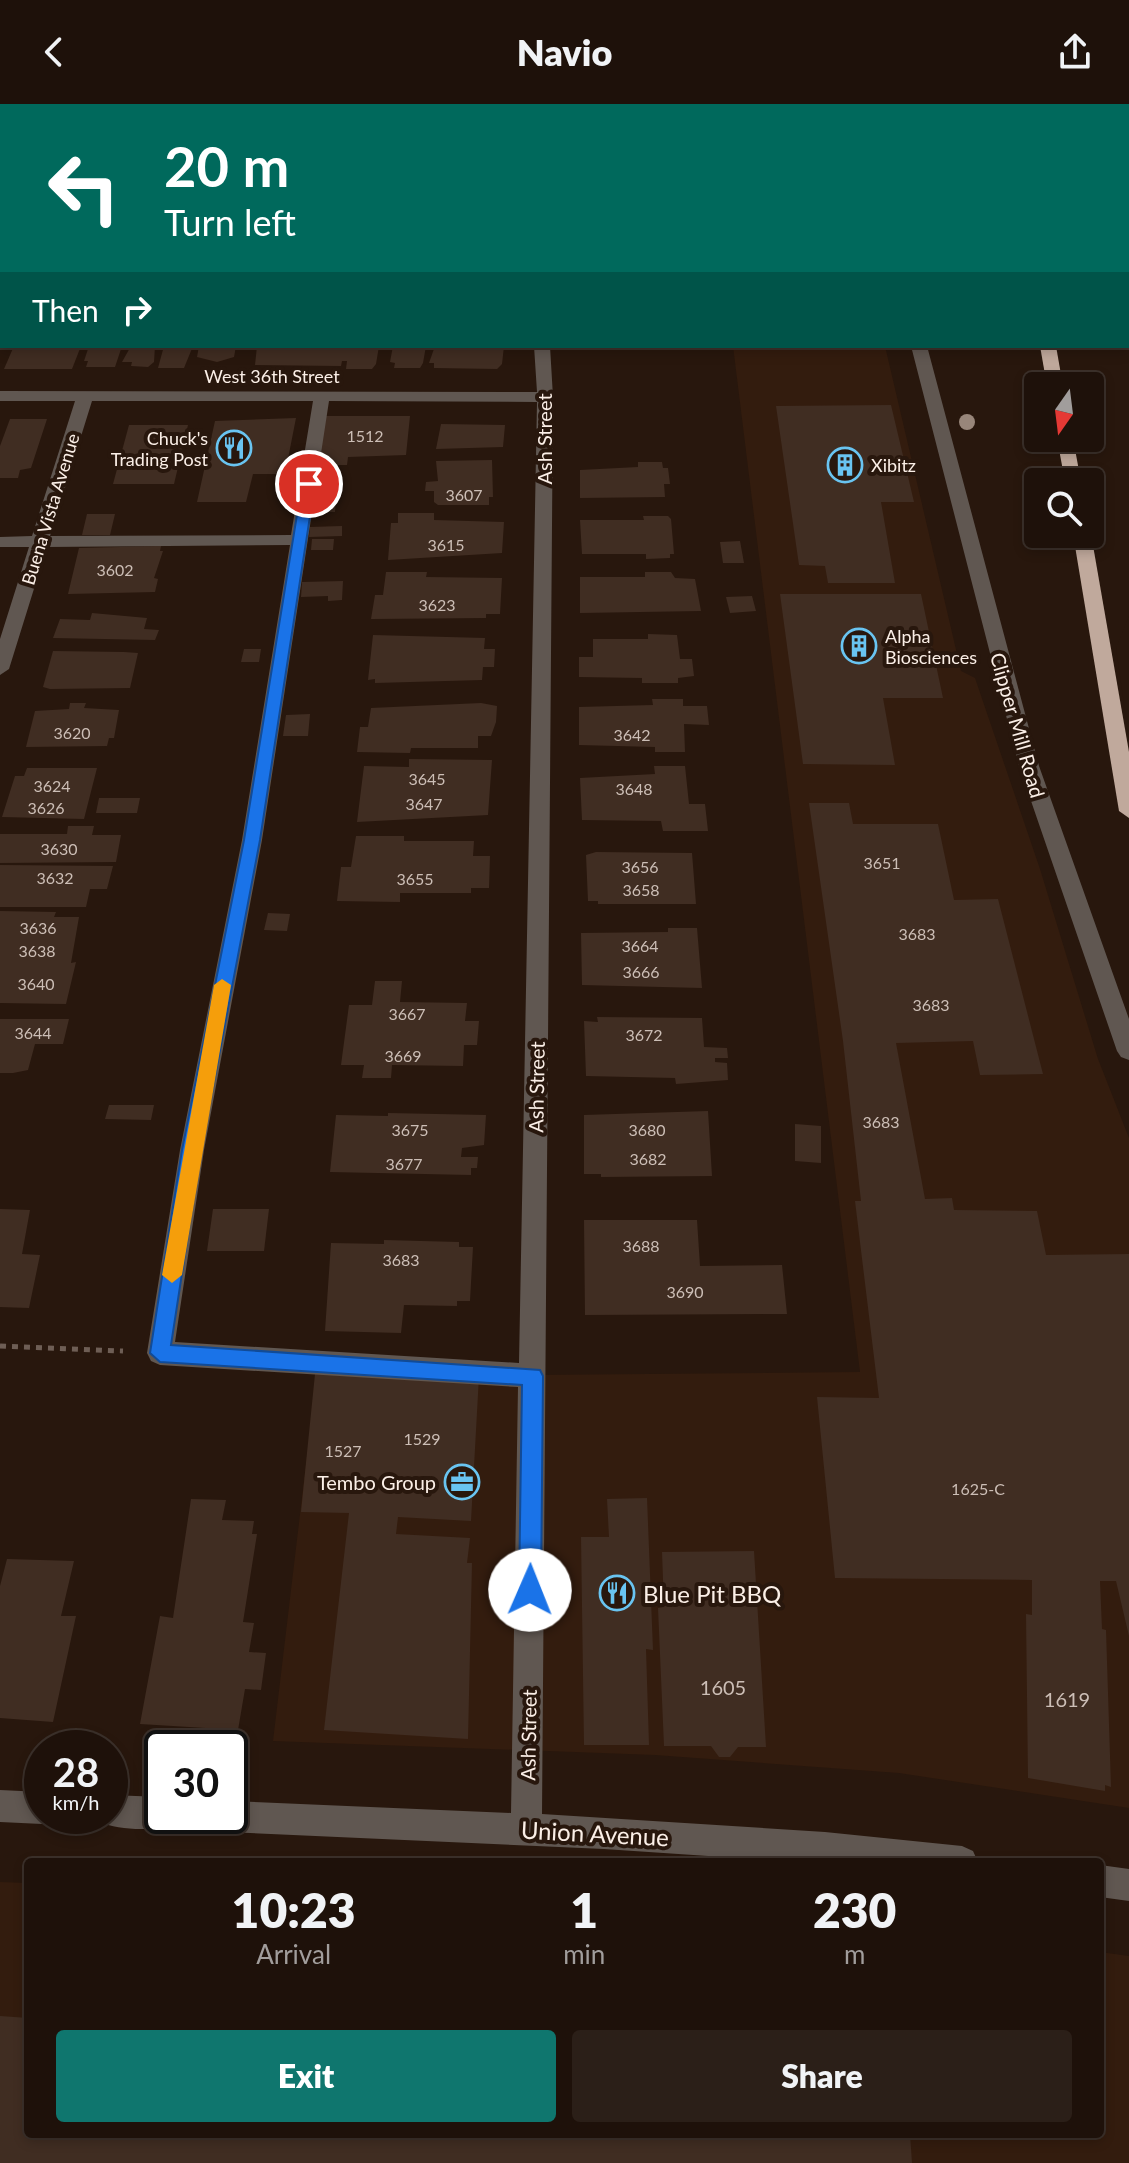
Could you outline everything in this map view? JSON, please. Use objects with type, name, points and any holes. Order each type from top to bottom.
[{"type":"highway","points":[[1048,348],[1053,372]]},
{"type":"highway","points":[[1084,548],[1129,811]]},
{"type":"street","name":"Ash Street","points":[[526,1829],[545,397],[542,348]]},
{"type":"street","name":"Clipper Mill Road","points":[[920,348],[1025,752],[1126,1036]]},
{"type":"street","name":"West 36th Street","points":[[0,396],[545,397]]},
{"type":"street","name":"Buena Vista Avenue","points":[[0,669],[85,396]]},
{"type":"street","points":[[322,397],[252,840],[197,1121],[160,1353],[533,1376]]},
{"type":"street","points":[[0,542],[298,540]]},
{"type":"street","points":[[0,1806],[24,1807]]},
{"type":"street","name":"Union Avenue","points":[[248,1817],[526,1829],[825,1848],[923,1858]]},
{"type":"street","points":[[1104,1882],[1129,1885]]},
{"type":"path","points":[[0,1346],[160,1353]]},
{"type":"shaded area","points":[[733,348],[885,348],[961,671],[975,678],[1040,869],[1098,1059],[1129,1138],[1129,1808],[899,1773],[655,1755],[273,1741],[319,1355],[473,1360],[533,1375],[860,1372]]},
{"type":"shaded area","points":[[0,1882],[24,1883],[24,2138],[1104,2138],[1104,1953],[1129,1956],[1129,2163],[0,2163]]},
{"type":"pier","points":[[1129,616],[1129,714],[1125,711],[1116,648]]},
{"type":"building","points":[[13,348],[80,348],[72,369],[4,369]]},
{"type":"building","points":[[88,348],[121,348],[115,367],[86,367],[88,361],[84,361]]},
{"type":"building","points":[[130,348],[155,348],[154,362],[148,367],[122,362]]},
{"type":"building","points":[[163,348],[192,348],[184,368],[158,368]]},
{"type":"building","points":[[199,348],[236,348],[234,357],[217,362],[197,357]]},
{"type":"building","points":[[257,348],[379,348],[372,369],[346,369],[347,361],[342,361],[341,366],[255,365]]},
{"type":"building","points":[[393,348],[426,348],[420,368],[394,368],[395,363],[390,362]]},
{"type":"building","points":[[434,348],[504,348],[502,364],[497,369],[434,368],[434,363],[429,363]]},
{"type":"building","name":"Xibitz","points":[[891,405],[914,502],[881,502],[895,583],[828,583],[825,566],[799,565],[776,406]]},
{"type":"building","points":[[322,416],[410,416],[406,455],[348,457],[347,465],[325,465],[326,455],[319,455]]},
{"type":"building","name":"Chuck's Trading Post","points":[[296,418],[285,474],[253,474],[246,502],[197,502],[215,421]]},
{"type":"building","points":[[10,419],[47,419],[31,468],[20,470],[18,478],[0,478],[0,446]]},
{"type":"building","points":[[441,424],[505,425],[503,447],[436,449]]},
{"type":"building","points":[[129,425],[188,425],[174,484],[113,484]]},
{"type":"building","points":[[492,460],[493,497],[489,497],[489,505],[438,505],[434,502],[434,491],[425,491],[426,482],[438,481],[436,461]]},
{"type":"building","points":[[638,462],[662,462],[663,468],[668,468],[670,484],[664,484],[665,497],[580,498],[580,470],[638,467]]},
{"type":"building","points":[[314,498],[336,498],[335,512],[313,512]]},
{"type":"building","points":[[398,513],[434,513],[434,520],[504,522],[502,553],[388,560],[391,523],[398,523]]},
{"type":"building","points":[[87,514],[115,514],[110,535],[82,535]]},
{"type":"building","points":[[643,516],[668,516],[671,519],[674,554],[670,554],[670,558],[646,559],[646,554],[582,554],[580,520],[644,520]]},
{"type":"building","points":[[342,526],[342,536],[309,537],[310,527]]},
{"type":"building","points":[[312,539],[334,539],[333,550],[311,550]]},
{"type":"building","points":[[740,541],[744,563],[723,563],[720,542]]},
{"type":"building","points":[[161,546],[160,551],[163,551],[154,578],[158,579],[155,592],[68,594],[79,548]]},
{"type":"building","points":[[386,572],[427,572],[426,577],[502,578],[500,614],[486,614],[486,618],[371,619],[375,595],[383,595]]},
{"type":"building","points":[[645,572],[671,572],[675,578],[695,579],[701,611],[580,613],[580,577],[645,577]]},
{"type":"building","points":[[343,581],[342,600],[328,601],[328,596],[301,597],[302,582]]},
{"type":"building","name":"Alpha Biosciences","points":[[780,594],[921,594],[943,698],[883,698],[895,765],[803,764]]},
{"type":"building","points":[[752,596],[756,611],[730,613],[726,597]]},
{"type":"building","points":[[92,613],[147,618],[144,629],[159,630],[155,640],[53,638],[60,619],[90,620]]},
{"type":"building","points":[[648,634],[677,635],[680,659],[692,659],[694,676],[678,678],[678,683],[642,683],[642,678],[579,677],[579,657],[593,657],[593,639],[648,639]]},
{"type":"building","points":[[373,635],[485,638],[484,649],[495,649],[494,667],[483,667],[482,680],[375,683],[375,679],[368,680]]},
{"type":"building","points":[[244,649],[261,649],[259,662],[241,662]]},
{"type":"building","points":[[53,651],[138,653],[130,688],[43,687]]},
{"type":"building","points":[[652,699],[683,699],[683,706],[707,706],[709,725],[684,724],[685,752],[655,752],[655,747],[579,745],[579,707],[653,705]]},
{"type":"building","points":[[70,703],[86,703],[84,708],[119,710],[114,738],[109,738],[107,746],[26,747],[35,711],[69,709]]},
{"type":"building","points":[[481,703],[497,706],[496,722],[491,736],[478,736],[478,748],[411,748],[410,753],[357,752],[360,727],[368,727],[371,708]]},
{"type":"building","points":[[310,714],[308,736],[283,736],[286,715]]},
{"type":"building","points":[[409,759],[492,760],[488,815],[357,822],[364,766],[409,767]]},
{"type":"building","points":[[654,766],[685,766],[689,804],[705,804],[708,831],[663,831],[661,821],[582,820],[580,778],[655,774]]},
{"type":"building","points":[[27,768],[97,768],[84,819],[2,817],[15,776],[24,776]]},
{"type":"building","points":[[99,798],[140,798],[137,813],[96,813]]},
{"type":"building","points":[[809,803],[849,803],[853,824],[938,824],[954,900],[998,899],[1043,1074],[980,1075],[973,1041],[896,1043],[925,1199],[952,1198],[954,1210],[1037,1211],[1046,1255],[1129,1254],[1129,1636],[1116,1581],[1100,1581],[1102,1629],[1106,1630],[1111,1787],[1105,1785],[1105,1791],[1028,1778],[1026,1614],[1032,1615],[1032,1580],[835,1578],[817,1397],[879,1398],[855,1201],[861,1201],[843,1041]]},
{"type":"building","points":[[68,826],[94,826],[92,835],[121,835],[116,862],[0,863],[0,834],[67,834]]},
{"type":"building","points":[[356,836],[404,836],[404,841],[474,841],[473,856],[490,856],[489,888],[471,888],[471,893],[400,893],[400,902],[337,901],[341,867],[351,867]]},
{"type":"building","points":[[596,852],[692,853],[696,904],[598,904],[598,901],[588,901],[586,855]]},
{"type":"building","points":[[0,865],[113,866],[107,889],[90,889],[86,907],[0,907]]},
{"type":"building","points":[[0,911],[56,912],[54,917],[79,917],[71,963],[76,962],[66,1004],[0,1003]]},
{"type":"building","points":[[268,913],[290,914],[287,931],[264,930]]},
{"type":"building","points":[[668,928],[697,928],[702,988],[582,985],[581,933],[668,932]]},
{"type":"building","points":[[375,981],[402,981],[400,1002],[467,1003],[465,1021],[479,1021],[477,1045],[464,1045],[463,1066],[392,1065],[391,1078],[362,1078],[364,1065],[341,1065],[349,1005],[372,1005]]},
{"type":"building","points":[[597,1017],[702,1018],[704,1047],[727,1048],[728,1058],[715,1058],[715,1062],[727,1063],[728,1080],[676,1084],[675,1078],[586,1076],[584,1021],[598,1022]]},
{"type":"building","points":[[0,1019],[69,1019],[63,1044],[35,1044],[28,1070],[0,1073]]},
{"type":"building","points":[[109,1105],[154,1105],[151,1120],[105,1119]]},
{"type":"building","points":[[708,1111],[712,1176],[601,1177],[601,1174],[584,1174],[584,1115]]},
{"type":"building","points":[[388,1113],[486,1115],[484,1145],[462,1148],[461,1157],[478,1157],[477,1168],[471,1168],[471,1175],[330,1172],[336,1115],[388,1116]]},
{"type":"building","points":[[795,1124],[821,1126],[821,1163],[795,1161]]},
{"type":"building","points":[[0,1209],[30,1210],[22,1254],[40,1255],[29,1308],[0,1307]]},
{"type":"building","points":[[213,1209],[269,1209],[264,1251],[207,1251]]},
{"type":"building","points":[[584,1220],[697,1220],[700,1266],[782,1265],[787,1314],[585,1315]]},
{"type":"building","points":[[384,1240],[459,1242],[459,1247],[473,1247],[470,1301],[457,1301],[457,1306],[404,1305],[401,1333],[325,1331],[331,1243],[384,1244]]},
{"type":"building","points":[[315,1374],[479,1376],[471,1521],[398,1517],[396,1534],[470,1538],[467,1563],[472,1563],[468,1739],[324,1730],[349,1513],[301,1512]]},
{"type":"building","name":"Blue Pit BBQ","points":[[647,1498],[653,1650],[646,1649],[649,1745],[584,1745],[581,1537],[609,1537],[607,1499]]},
{"type":"building","points":[[191,1499],[226,1500],[222,1520],[254,1521],[252,1534],[257,1534],[243,1622],[254,1623],[249,1652],[266,1653],[261,1690],[245,1689],[238,1730],[140,1724],[160,1616],[173,1618]]},
{"type":"building","points":[[754,1551],[766,1747],[738,1747],[730,1757],[719,1757],[711,1746],[664,1746],[658,1608],[664,1607],[662,1552]]},
{"type":"building","points":[[7,1559],[74,1561],[61,1616],[76,1616],[53,1722],[0,1718],[0,1586]]},
{"type":"building","points":[[0,2016],[24,2018],[24,2138],[910,2138],[912,2163],[0,2163]]},
{"type":"slow traffic","points":[[172,1275],[222,985]]},
{"type":"place","name":"Chuck's Trading Post","points":[[234,448]]},
{"type":"place","name":"Xibitz","points":[[845,465]]},
{"type":"place","name":"Alpha Biosciences","points":[[859,646]]},
{"type":"place","name":"Tembo Group","points":[[462,1482]]},
{"type":"place","name":"Blue Pit BBQ","points":[[617,1593]]},
{"type":"route","points":[[309,484],[252,840],[215,1019],[160,1353],[533,1376],[530,1590]]}]
